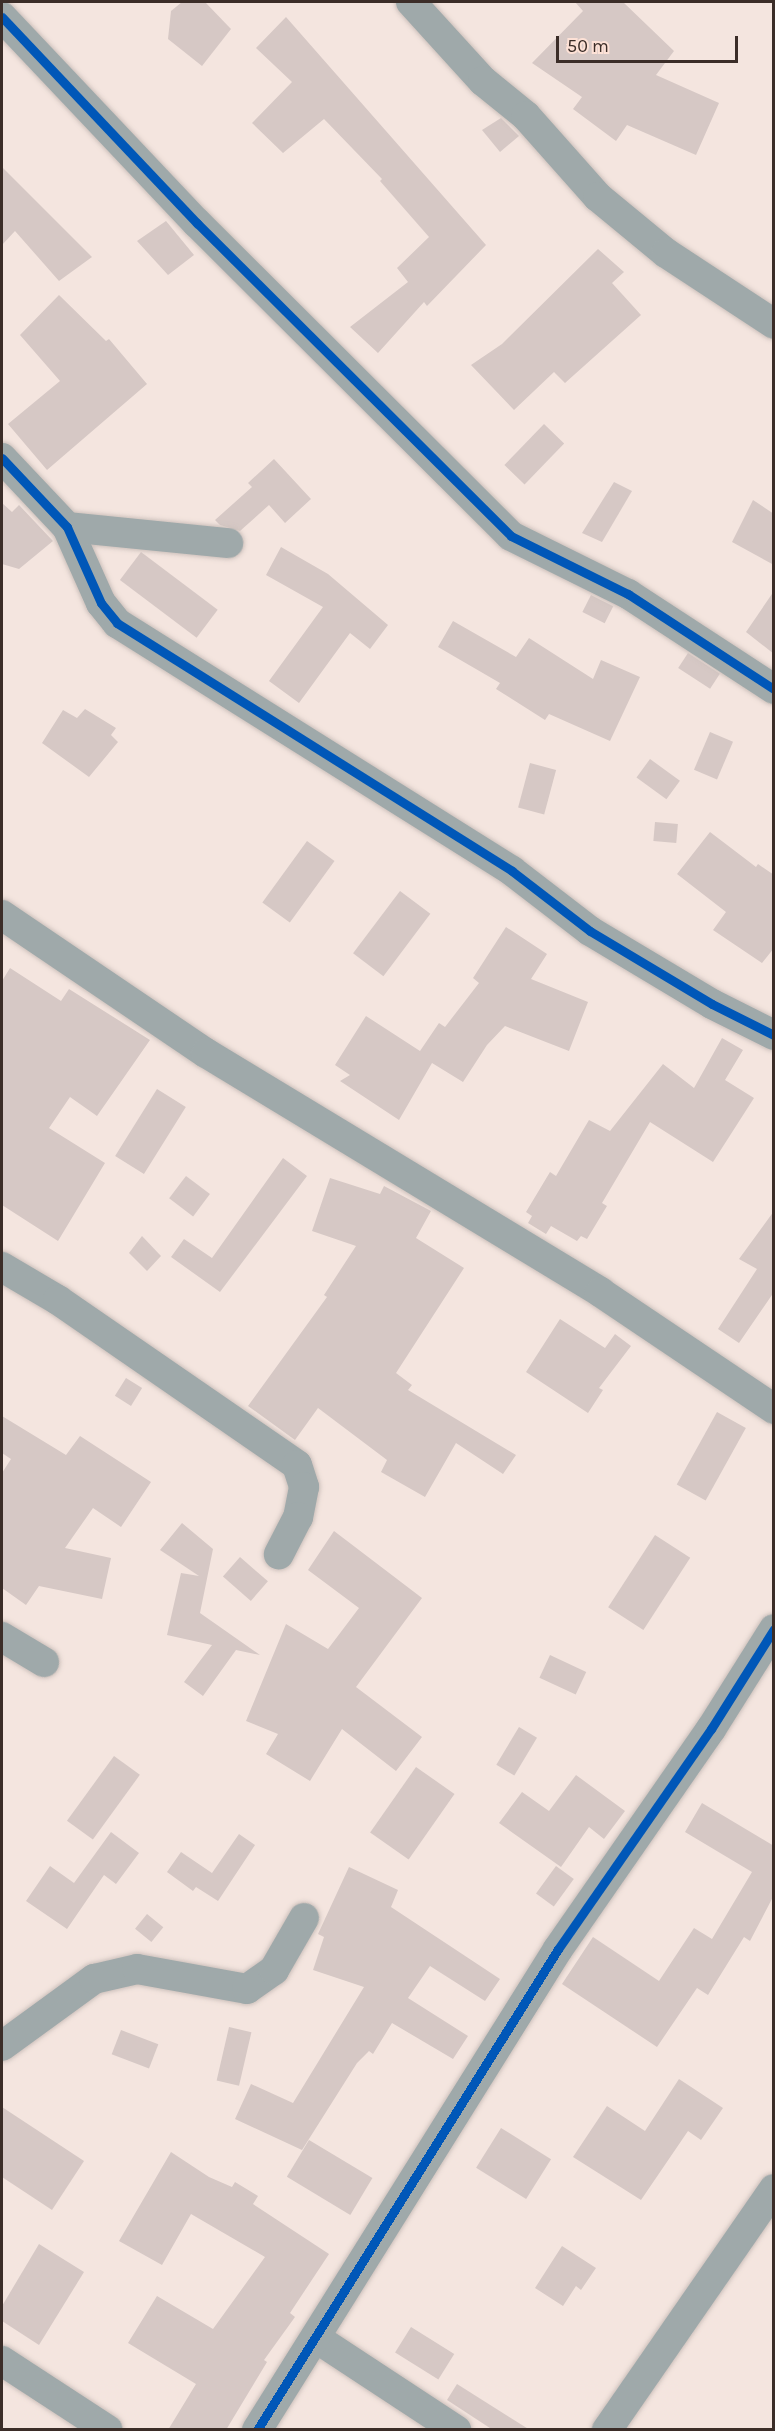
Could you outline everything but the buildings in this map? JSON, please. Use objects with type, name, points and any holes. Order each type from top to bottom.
[{"type":"street","points":[[2,7],[8,2]]},
{"type":"street","points":[[411,2],[483,81],[526,116],[598,197],[666,253],[774,324]]},
{"type":"street","points":[[2,18],[197,223],[511,536],[628,594],[774,689]]},
{"type":"street","points":[[2,458],[67,527],[101,603],[117,623],[512,871],[590,931],[712,1004],[774,1035]]},
{"type":"street","points":[[67,527],[228,543]]},
{"type":"street","points":[[2,915],[206,1053],[600,1292],[774,1410]]},
{"type":"street","points":[[2,1268],[58,1300],[297,1465],[304,1487],[298,1517],[279,1554]]},
{"type":"street","points":[[257,2430],[558,1949],[711,1729],[774,1629]]},
{"type":"street","points":[[2,1637],[44,1662]]},
{"type":"street","points":[[2,2046],[94,1979],[137,1969],[247,1989],[274,1970],[304,1918]]},
{"type":"street","points":[[607,2430],[774,2188]]},
{"type":"street","points":[[316,2338],[456,2430]]},
{"type":"street","points":[[2,2361],[108,2430]]},
{"type":"cycle path","points":[[2,17],[197,223],[511,536],[628,594],[774,689]]},
{"type":"cycle path","points":[[2,458],[67,527],[101,603],[117,623],[512,871],[590,931],[712,1004],[774,1035]]},
{"type":"cycle path","points":[[257,2430],[558,1949],[711,1729],[774,1629]]}]
